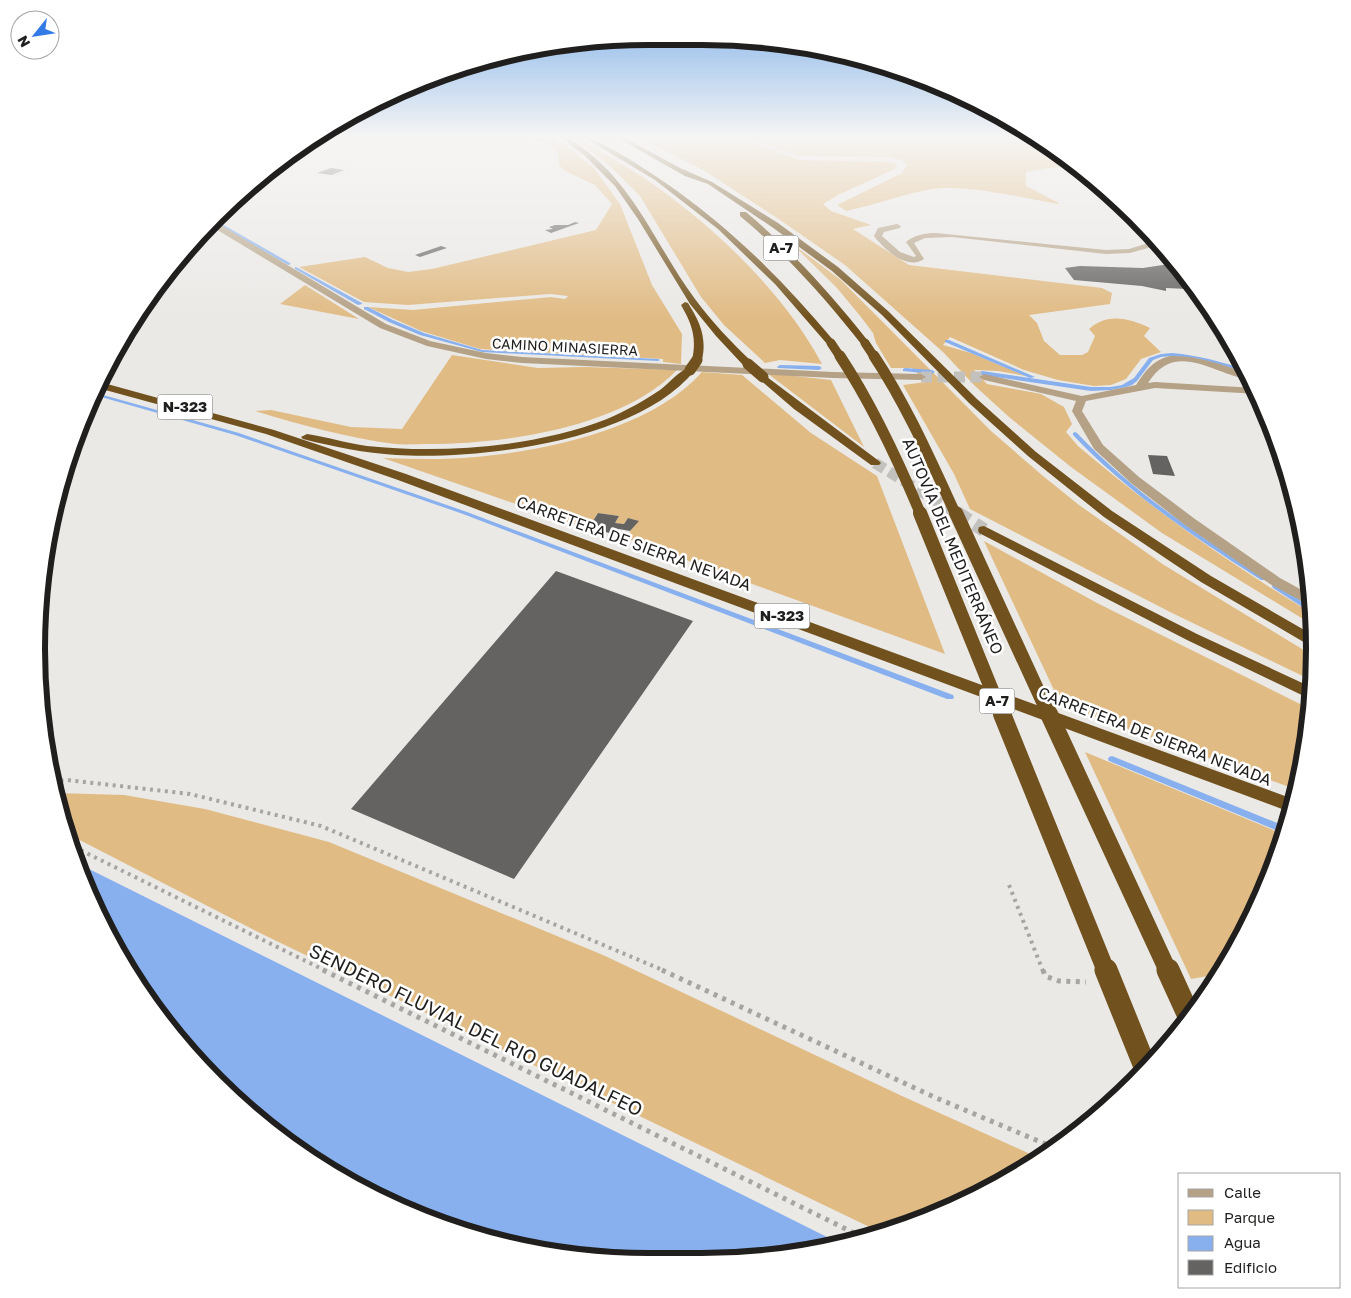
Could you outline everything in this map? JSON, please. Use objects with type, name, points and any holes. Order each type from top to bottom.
[{"type":"highway","points":[[628,199],[678,282],[705,319],[762,377],[821,425],[875,463]]},
{"type":"highway","name":"AUTOVÍA DEL MEDITERRÁNEO","points":[[685,199],[724,228],[797,301],[831,343],[859,385],[888,438],[1143,1061]]},
{"type":"highway","name":"AUTOVÍA DEL MEDITERRÁNEO","points":[[722,199],[761,229],[816,282],[865,344],[890,381],[934,464],[1186,1010]]},
{"type":"highway","points":[[734,199],[775,225],[835,269],[885,313],[973,401],[1032,454],[1108,514],[1206,579],[1306,637]]},
{"type":"highway","points":[[270,432],[324,440],[366,449],[416,452],[464,451],[514,446],[598,425],[637,410],[667,390],[690,370],[697,360],[701,346],[699,331],[679,296],[678,282]]},
{"type":"highway","name":"CARRETERA DE SIERRA NEVADA","points":[[105,387],[270,432],[402,477],[876,650],[1285,804]]},
{"type":"highway","points":[[984,530],[1192,637],[1305,691]]},
{"type":"street","points":[[897,226],[881,230],[878,236],[901,256],[915,260],[920,259],[920,256],[910,242],[915,238],[934,235],[952,235],[1106,252],[1130,252],[1151,245]]},
{"type":"street","name":"CAMINO MINASIERRA","points":[[217,227],[383,326],[427,343],[486,356],[522,360],[833,375],[920,377]]},
{"type":"street","points":[[1140,388],[1160,363],[1169,359],[1195,361],[1240,374]]},
{"type":"street","points":[[984,377],[1082,399],[1155,385],[1248,390]]},
{"type":"street","points":[[1082,399],[1077,411],[1098,447],[1104,453],[1190,522],[1276,581],[1304,596]]},
{"type":"path","points":[[60,780],[190,794],[321,826],[648,964],[934,1097],[1047,1145]]},
{"type":"path","name":"SENDERO FLUVIAL DEL RIO GUADALFEO","points":[[80,850],[854,1233]]},
{"type":"green space","points":[[607,199],[616,199],[620,204],[652,285],[682,334],[681,364],[663,362],[663,359],[480,349],[421,331],[368,307],[413,310],[551,297],[565,299],[568,296],[550,294],[408,305],[364,302],[299,267],[365,257],[388,268],[408,272],[432,269],[596,230],[612,204]]},
{"type":"green space","points":[[642,199],[673,199],[716,235],[748,265],[777,297],[802,330],[822,364],[780,360],[765,363],[724,325],[701,297]]},
{"type":"green space","points":[[747,199],[832,199],[823,204],[831,211],[871,225],[853,229],[909,265],[1102,288],[1112,293],[1110,304],[1029,315],[1037,323],[1044,341],[1060,355],[1082,355],[1088,352],[1095,336],[1089,329],[1104,320],[1127,320],[1150,328],[1144,336],[1161,352],[1141,359],[1126,379],[1111,385],[1094,386],[1058,380],[1024,370],[950,337],[943,345],[971,353],[1026,376],[998,371],[974,370],[987,384],[1041,394],[1064,407],[1072,424],[1066,432],[1078,446],[1134,492],[1192,535],[1305,609],[1305,620],[1162,533],[1071,467],[1009,417],[975,386],[943,352],[845,265]]},
{"type":"green space","points":[[850,199],[894,199],[846,211],[837,205]]},
{"type":"green space","points":[[1030,199],[1050,199],[1058,204]]},
{"type":"green space","points":[[790,242],[841,280],[991,431],[1079,505],[1164,565],[1306,651],[1305,677],[1170,612],[970,509],[954,474],[903,385],[926,382],[912,368],[891,368],[876,343],[873,333],[837,288]]},
{"type":"green space","points":[[305,285],[359,319],[280,304]]},
{"type":"green space","points":[[452,355],[538,368],[586,367],[677,370],[654,390],[626,406],[595,418],[527,436],[492,440],[460,443],[395,444],[325,430],[255,411],[271,410],[351,427],[402,429]]},
{"type":"green space","points":[[702,372],[742,375],[811,433],[877,476],[945,654],[631,540],[630,531],[638,521],[628,518],[624,524],[615,523],[619,516],[598,513],[588,529],[383,458],[440,459],[475,457],[534,449],[566,442],[628,422],[656,408],[681,391]]},
{"type":"green space","points":[[767,373],[831,380],[864,447]]},
{"type":"green space","points":[[984,541],[1099,604],[1303,706],[1301,728],[1289,787],[1061,705]]},
{"type":"green space","points":[[1085,752],[1277,832],[1260,880],[1244,916],[1225,951],[1210,976],[1191,979]]},
{"type":"green space","points":[[63,793],[124,795],[205,809],[329,842],[603,955],[902,1096],[1032,1155],[969,1191],[933,1207],[872,1228],[262,934],[76,838]]},
{"type":"water","points":[[86,868],[830,1239],[781,1248],[742,1252],[649,1253],[609,1252],[570,1248],[531,1241],[455,1221],[382,1191],[313,1151],[281,1128],[222,1076],[195,1047],[147,985],[126,951],[107,916]]},
{"type":"building","points":[[575,222],[579,223],[551,233],[545,230],[553,229],[549,227],[555,225],[568,225]]},
{"type":"building","points":[[441,246],[447,248],[420,257],[415,255]]},
{"type":"building","points":[[1167,264],[1187,289],[1166,288],[1166,291],[1142,286],[1074,280],[1065,268],[1080,266],[1143,268]]},
{"type":"building","points":[[1148,455],[1167,456],[1175,476],[1153,474]]},
{"type":"building","points":[[598,513],[619,516],[615,523],[624,524],[628,518],[639,521],[630,531],[619,529],[616,534],[588,529]]},
{"type":"building","points":[[556,571],[693,621],[514,879],[351,809]]},
{"type":"waterway","points":[[220,224],[289,264]]},
{"type":"waterway","points":[[296,268],[360,304]]},
{"type":"waterway","points":[[366,308],[422,334],[482,351],[658,360]]},
{"type":"waterway","points":[[947,341],[1032,377]]},
{"type":"waterway","points":[[982,373],[1091,389],[1111,389],[1130,384],[1151,359],[1161,356],[1172,355],[1199,358],[1237,368]]},
{"type":"waterway","points":[[780,367],[819,368]]},
{"type":"waterway","points":[[905,370],[932,372]]},
{"type":"waterway","points":[[101,396],[237,434],[465,513],[950,697]]},
{"type":"waterway","points":[[1075,434],[1094,454],[1139,494],[1215,548],[1263,579]]},
{"type":"waterway","points":[[1275,586],[1305,605]]},
{"type":"waterway","points":[[1112,759],[1278,828]]},
{"type":"tunnel","points":[[921,377],[984,377]]},
{"type":"tunnel","points":[[875,463],[959,515]]},
{"type":"tunnel","points":[[957,513],[984,530]]}]
